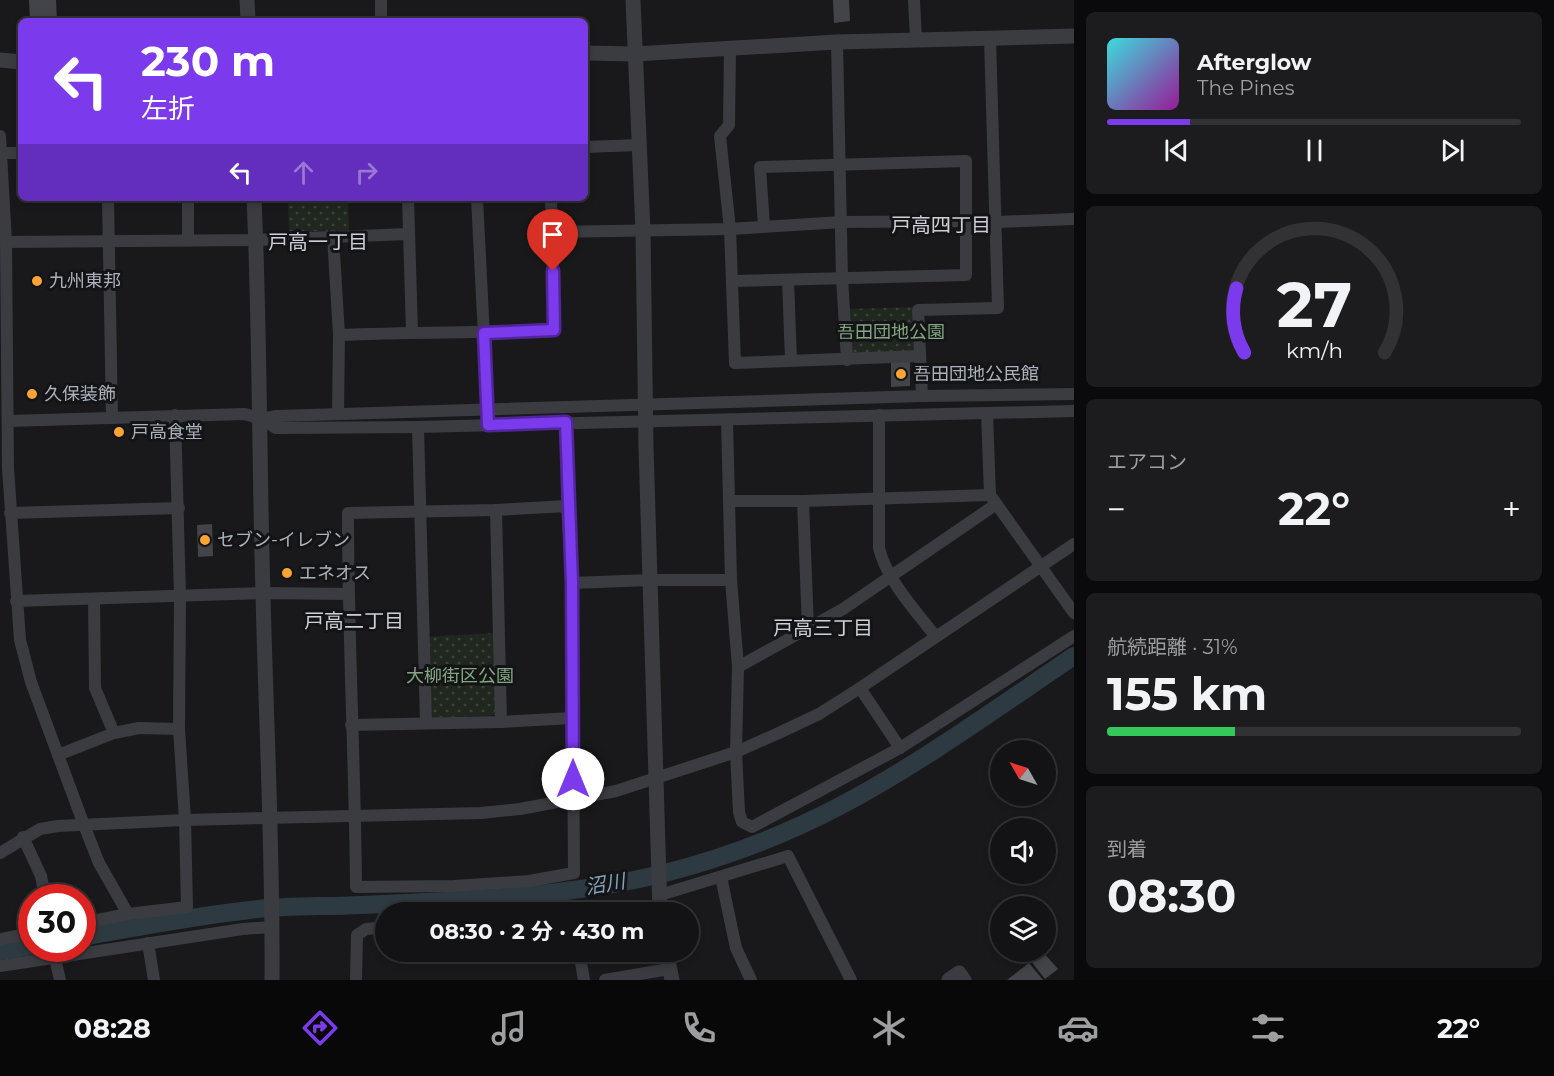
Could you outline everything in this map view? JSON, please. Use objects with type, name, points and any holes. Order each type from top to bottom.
[{"type":"street","points":[[248,0],[248,18]]},
{"type":"street","points":[[381,0],[381,18]]},
{"type":"street","points":[[633,0],[643,231],[650,580],[660,902]]},
{"type":"street","points":[[914,0],[916,40]]},
{"type":"street","points":[[588,53],[634,54],[837,42],[1074,36]]},
{"type":"street","points":[[922,396],[918,310],[998,308],[990,39]]},
{"type":"street","points":[[837,42],[842,278],[847,360]]},
{"type":"street","points":[[730,48],[729,125],[720,136],[730,229],[735,363],[920,356]]},
{"type":"street","points":[[0,60],[18,62]]},
{"type":"street","points":[[0,136],[6,242],[10,513],[20,640],[31,682],[84,825],[99,863],[128,914]]},
{"type":"street","points":[[588,147],[639,145]]},
{"type":"street","points":[[1,153],[18,153]]},
{"type":"street","points":[[733,281],[966,276],[966,161],[760,167],[764,226]]},
{"type":"street","points":[[108,201],[112,417]]},
{"type":"street","points":[[188,201],[188,239]]},
{"type":"street","points":[[254,201],[261,419],[272,980]]},
{"type":"street","points":[[408,201],[412,332]]},
{"type":"street","points":[[477,201],[488,425]]},
{"type":"street","points":[[339,335],[554,330],[551,201]]},
{"type":"street","points":[[995,222],[1074,219]]},
{"type":"street","points":[[552,232],[730,229],[842,222],[967,221]]},
{"type":"street","points":[[6,242],[256,240],[408,234]]},
{"type":"street","points":[[333,236],[339,335],[338,414]]},
{"type":"street","points":[[788,280],[791,360]]},
{"type":"street","points":[[261,419],[277,416],[646,404],[1074,394]]},
{"type":"street","points":[[8,421],[245,414],[261,419],[276,428],[417,427],[1074,411]]},
{"type":"street","points":[[987,413],[992,500],[1074,613]]},
{"type":"street","points":[[96,920],[187,907],[186,820],[179,729],[179,508],[175,415]]},
{"type":"street","points":[[879,415],[879,548],[882,560],[935,636]]},
{"type":"street","points":[[727,420],[731,580],[738,667],[736,752],[739,812],[742,822],[752,827],[900,748],[1074,636]]},
{"type":"street","points":[[566,422],[567,506],[572,583],[574,873],[529,881],[454,886],[356,887],[348,513],[567,506]]},
{"type":"street","points":[[417,427],[426,723]]},
{"type":"street","points":[[730,501],[878,498],[992,500]]},
{"type":"street","points":[[738,667],[843,609],[992,500]]},
{"type":"street","points":[[803,501],[808,628]]},
{"type":"street","points":[[10,513],[179,508]]},
{"type":"street","points":[[496,510],[501,722]]},
{"type":"street","points":[[0,853],[23,837],[40,829],[58,826],[186,820],[481,813],[520,809],[616,791],[736,752],[819,714],[1074,544]]},
{"type":"street","points":[[572,583],[731,580]]},
{"type":"street","points":[[16,601],[263,593],[348,594]]},
{"type":"street","points":[[94,599],[95,688],[114,733]]},
{"type":"street","points":[[860,688],[900,748]]},
{"type":"street","points":[[351,725],[573,718]]},
{"type":"street","points":[[58,754],[114,733],[139,728],[179,729]]},
{"type":"street","points":[[23,837],[43,884]]},
{"type":"street","points":[[660,895],[788,856],[851,980]]},
{"type":"street","points":[[721,877],[736,948],[751,980]]},
{"type":"street","points":[[96,951],[272,925]]},
{"type":"street","points":[[356,980],[357,935],[366,929],[375,928]]},
{"type":"street","points":[[0,939],[18,936]]},
{"type":"street","points":[[148,943],[154,980]]},
{"type":"street","points":[[0,966],[28,962]]},
{"type":"street","points":[[56,962],[60,980]]},
{"type":"street","points":[[581,962],[584,980]]},
{"type":"street","points":[[949,980],[959,973],[964,980]]},
{"type":"street","points":[[605,980],[671,975]]},
{"type":"green space","points":[[288,201],[348,201],[349,230],[289,232]]},
{"type":"green space","name":"吾田団地公園","points":[[916,307],[917,356],[850,356],[848,309]]},
{"type":"green space","name":"大柳街区公園","points":[[495,633],[496,715],[426,718],[424,637]]},
{"type":"building","points":[[29,0],[56,0],[57,18],[30,18]]},
{"type":"building","points":[[833,0],[849,0],[850,21],[834,23]]},
{"type":"building","name":"吾田団地公民館","points":[[910,359],[910,386],[891,387],[891,361]]},
{"type":"building","name":"セブン-イレブン","points":[[212,524],[213,556],[198,557],[197,525]]},
{"type":"building","points":[[1032,962],[1052,962],[1058,969],[1045,979]]},
{"type":"building","points":[[1029,963],[1043,980],[1007,980]]},
{"type":"waterway","name":"沼川","points":[[96,935],[264,908],[437,902],[553,893],[628,881],[687,867],[753,845],[838,807],[928,754],[1074,656]]},
{"type":"waterway","name":"沼川","points":[[0,951],[18,948]]},
{"type":"place","name":"九州東邦","points":[[37,281]]},
{"type":"place","name":"吾田団地公民館","points":[[901,374]]},
{"type":"place","name":"久保装飾","points":[[32,394]]},
{"type":"place","name":"戸高食堂","points":[[119,432]]},
{"type":"place","name":"セブン-イレブン","points":[[205,540]]},
{"type":"place","name":"エネオス","points":[[287,573]]},
{"type":"district","name":"戸高四丁目","points":[[941,225]]},
{"type":"district","name":"戸高一丁目","points":[[318,242]]},
{"type":"district","name":"戸高二丁目","points":[[354,621]]},
{"type":"district","name":"戸高三丁目","points":[[823,628]]},
{"type":"route","points":[[553,271],[554,330],[484,333],[487,410],[488,425],[566,422],[567,506],[572,583],[573,779]]}]
